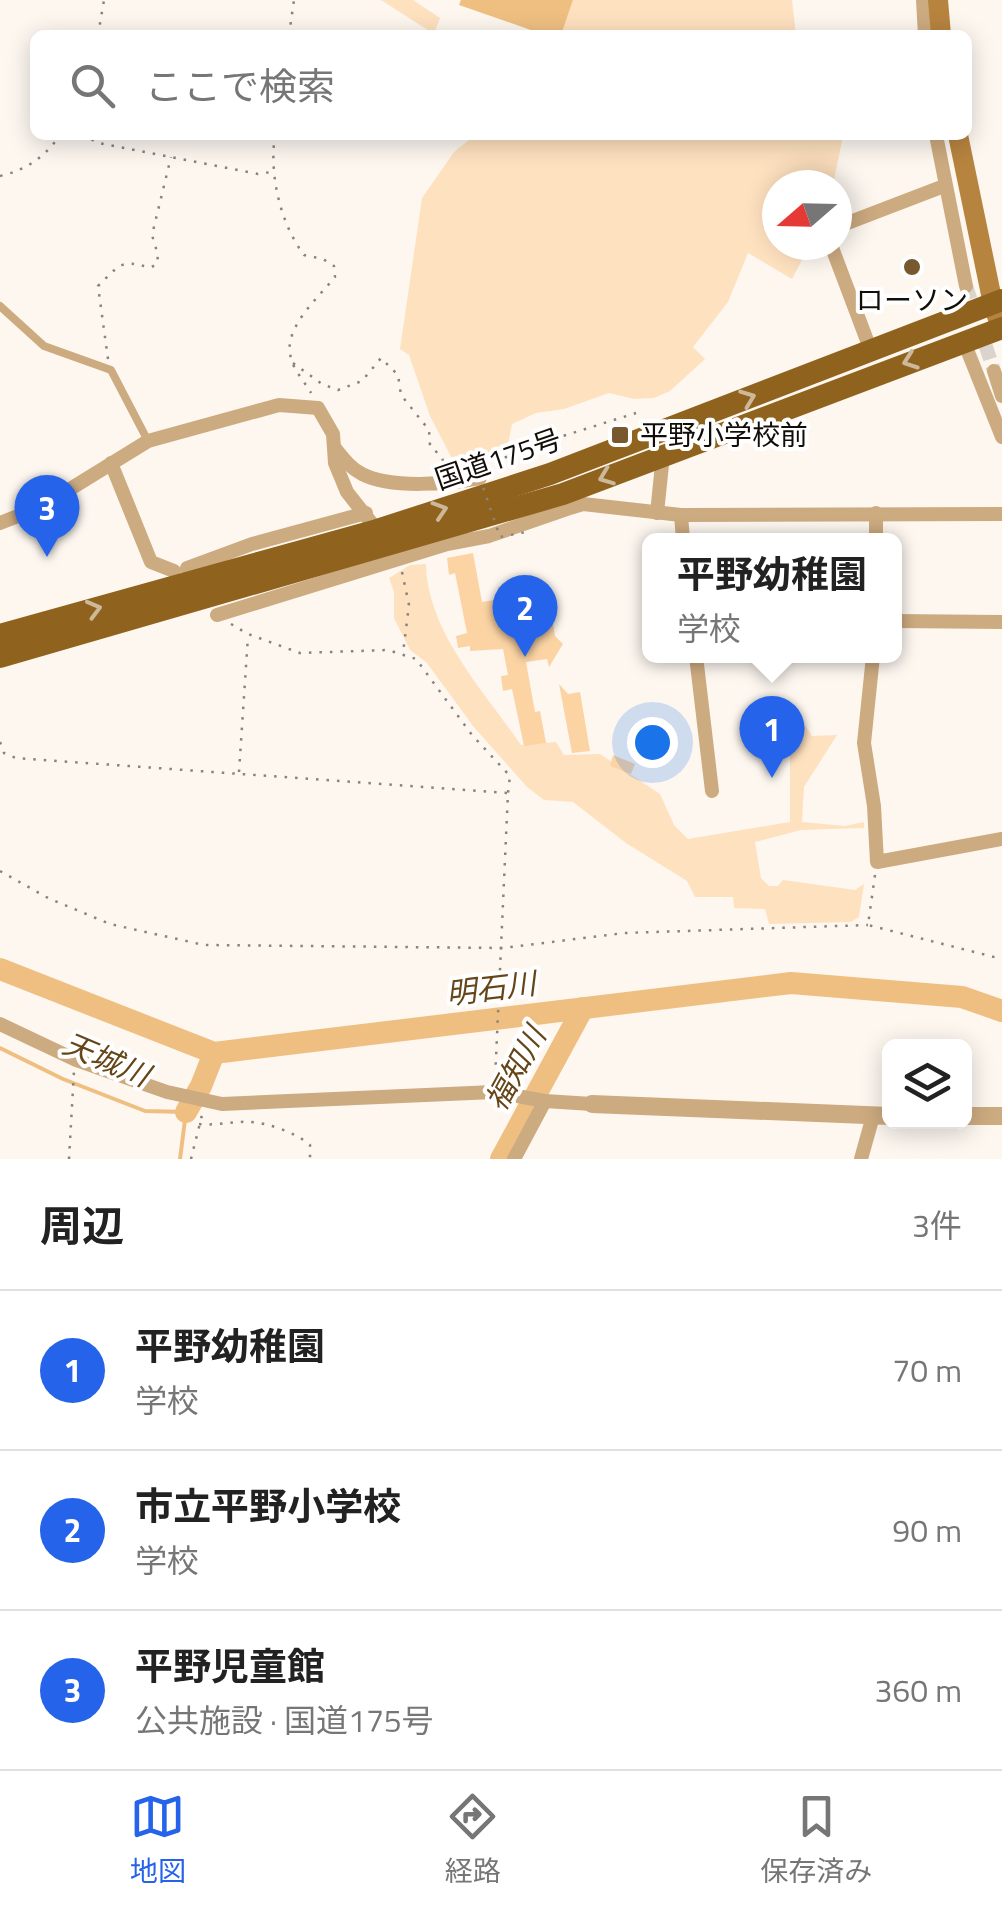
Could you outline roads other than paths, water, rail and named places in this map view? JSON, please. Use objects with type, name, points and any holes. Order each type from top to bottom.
[{"type":"highway","name":"国道175号","points":[[0,634],[183,576],[550,474],[997,302]]},
{"type":"highway","name":"国道175号","points":[[0,657],[568,500],[664,455],[1002,328]]},
{"type":"main road","points":[[938,0],[941,30]]},
{"type":"main road","points":[[959,140],[1002,328]]},
{"type":"street","points":[[923,0],[925,30]]},
{"type":"street","points":[[937,140],[966,286]]},
{"type":"street","points":[[852,221],[944,186]]},
{"type":"street","points":[[838,260],[871,351]]},
{"type":"street","points":[[964,342],[1002,437]]},
{"type":"street","points":[[994,371],[1002,396]]},
{"type":"street","points":[[0,523],[41,507],[148,441],[279,406],[318,408],[333,434],[335,463],[347,492],[371,522]]},
{"type":"street","points":[[334,446],[347,464],[378,480],[452,484],[480,478]]},
{"type":"street","points":[[657,512],[664,455]]},
{"type":"street","points":[[112,463],[151,562],[183,576]]},
{"type":"street","points":[[217,615],[448,544],[488,536],[568,500],[680,515],[1002,514]]},
{"type":"street","points":[[876,512],[876,533]]},
{"type":"street","points":[[680,515],[682,533]]},
{"type":"street","points":[[902,621],[1002,622]]},
{"type":"street","points":[[697,663],[712,791]]},
{"type":"street","points":[[872,663],[864,743],[874,806],[877,862],[1002,840]]},
{"type":"street","points":[[0,1024],[76,1060],[167,1092],[222,1104],[494,1092],[592,1104],[881,1116],[861,1159]]},
{"type":"street","points":[[514,1159],[545,1100]]},
{"type":"street","points":[[972,1116],[1002,1116]]},
{"type":"lane","points":[[0,306],[44,346],[111,370],[148,441]]},
{"type":"waterway","name":"明石川","points":[[0,969],[214,1053],[791,983],[962,997],[1002,1011]]},
{"type":"waterway","name":"福知川","points":[[501,1159],[583,1008]]},
{"type":"waterway","name":"天城川","points":[[0,1048],[63,1079],[145,1111],[186,1112],[180,1159]]},
{"type":"waterway","name":"天城川","points":[[186,1112],[214,1053]]},
{"type":"tunnel","points":[[966,286],[994,371]]},
{"type":"place","name":"ローソン","points":[[912,267]]},
{"type":"place","name":"平野小学校前","points":[[620,435]]},
{"type":"place","name":"平野児童館","points":[[47,557]]},
{"type":"place","name":"市立平野小学校","points":[[525,657]]},
{"type":"place","name":"平野幼稚園","points":[[772,778]]}]
